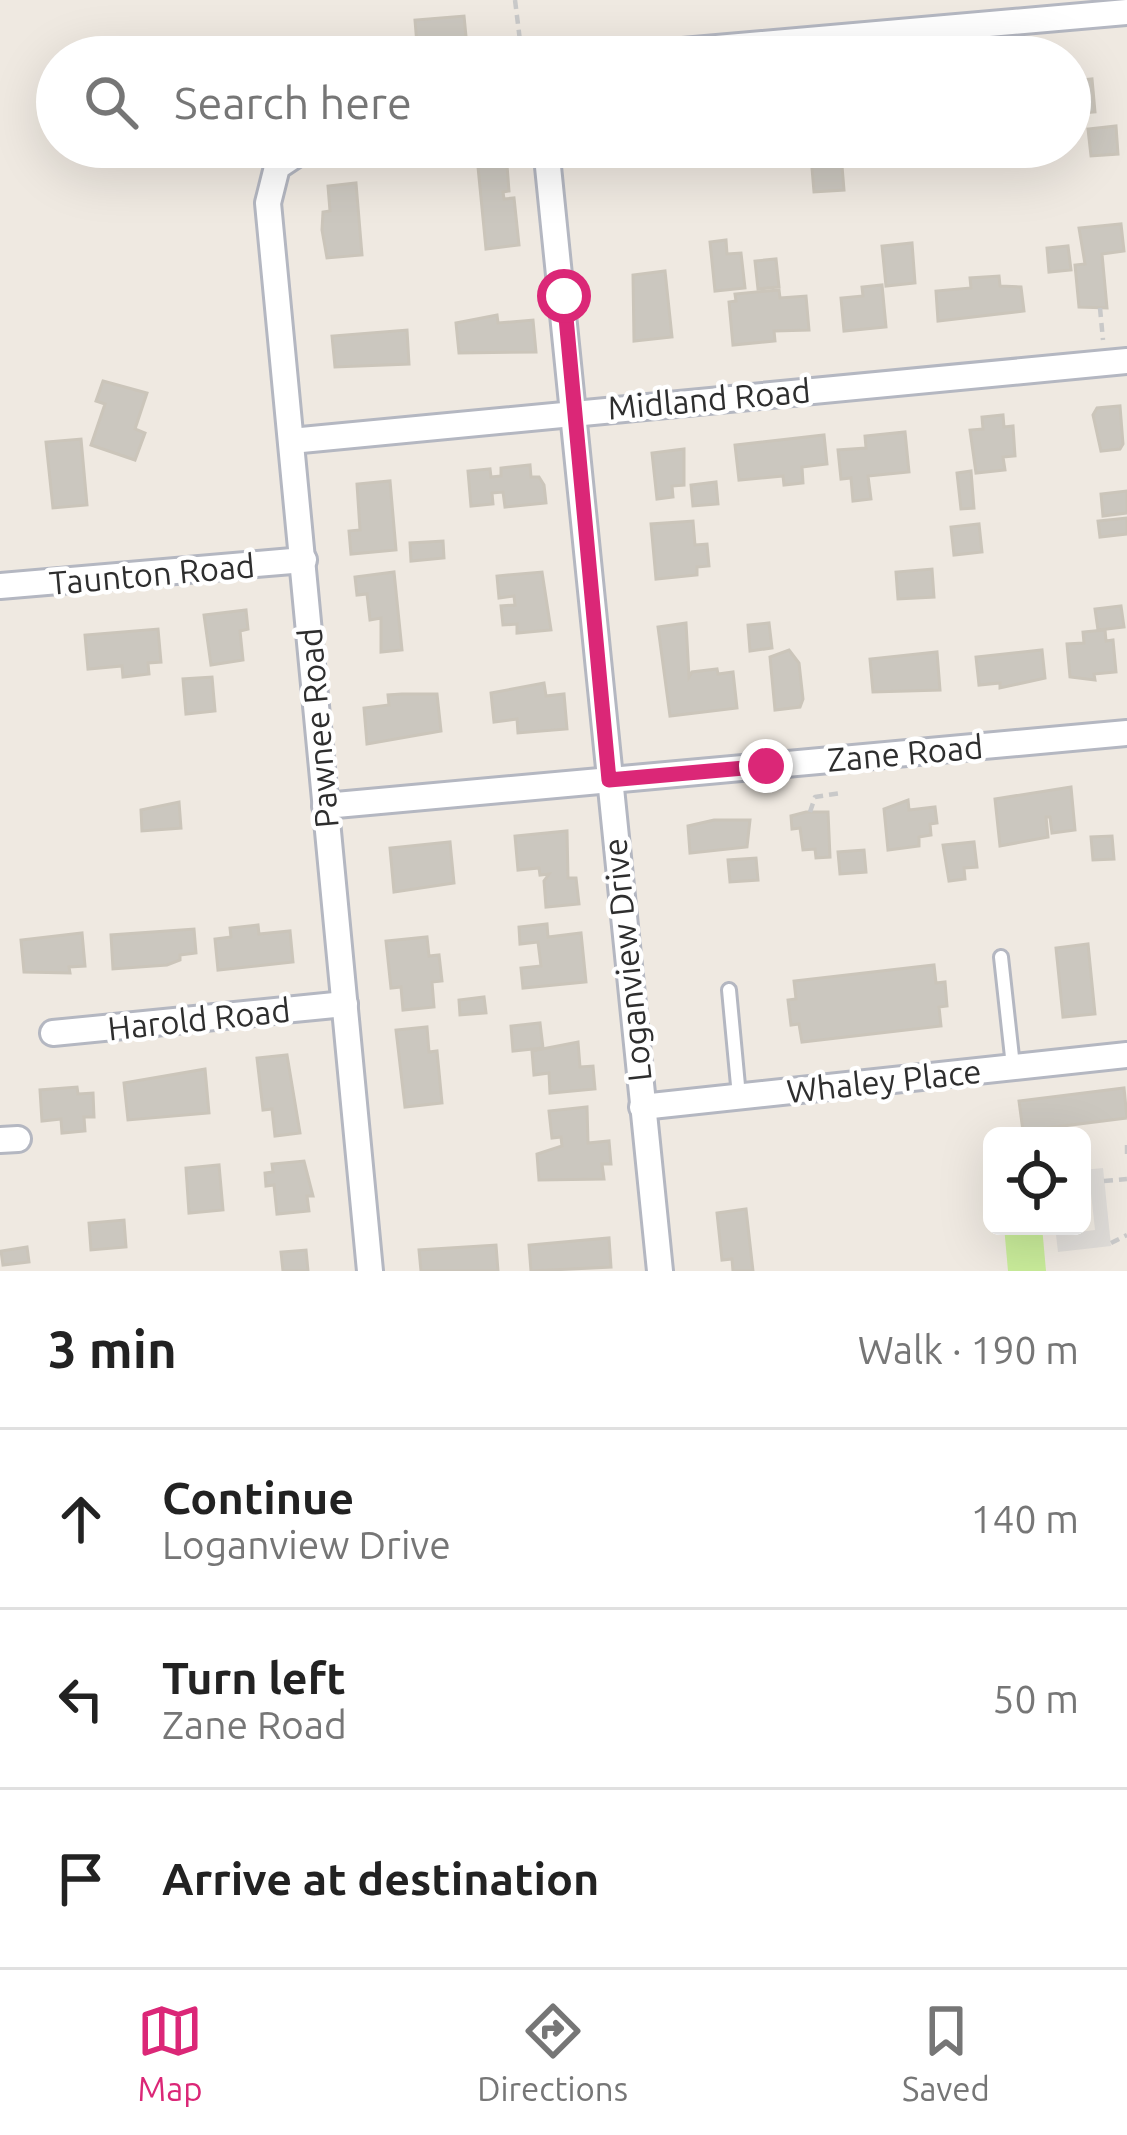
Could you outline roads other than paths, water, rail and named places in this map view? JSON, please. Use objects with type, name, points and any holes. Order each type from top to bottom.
[{"type":"street","points":[[853,36],[1127,12]]},
{"type":"street","name":"Pawnee Road","points":[[280,168],[269,185],[370,1271]]},
{"type":"street","name":"Loganview Drive","points":[[548,168],[660,1271]]},
{"type":"street","name":"Midland Road","points":[[291,442],[1116,362]]},
{"type":"street","name":"Taunton Road","points":[[0,586],[304,560]]},
{"type":"street","name":"Zane Road","points":[[325,806],[1127,734]]},
{"type":"street","name":"Harold Road","points":[[53,1033],[345,1004]]},
{"type":"street","name":"Whaley Place","points":[[642,1107],[1127,1055]]},
{"type":"lane","points":[[1000,957],[1013,1067]]},
{"type":"lane","points":[[729,990],[739,1096]]}]
